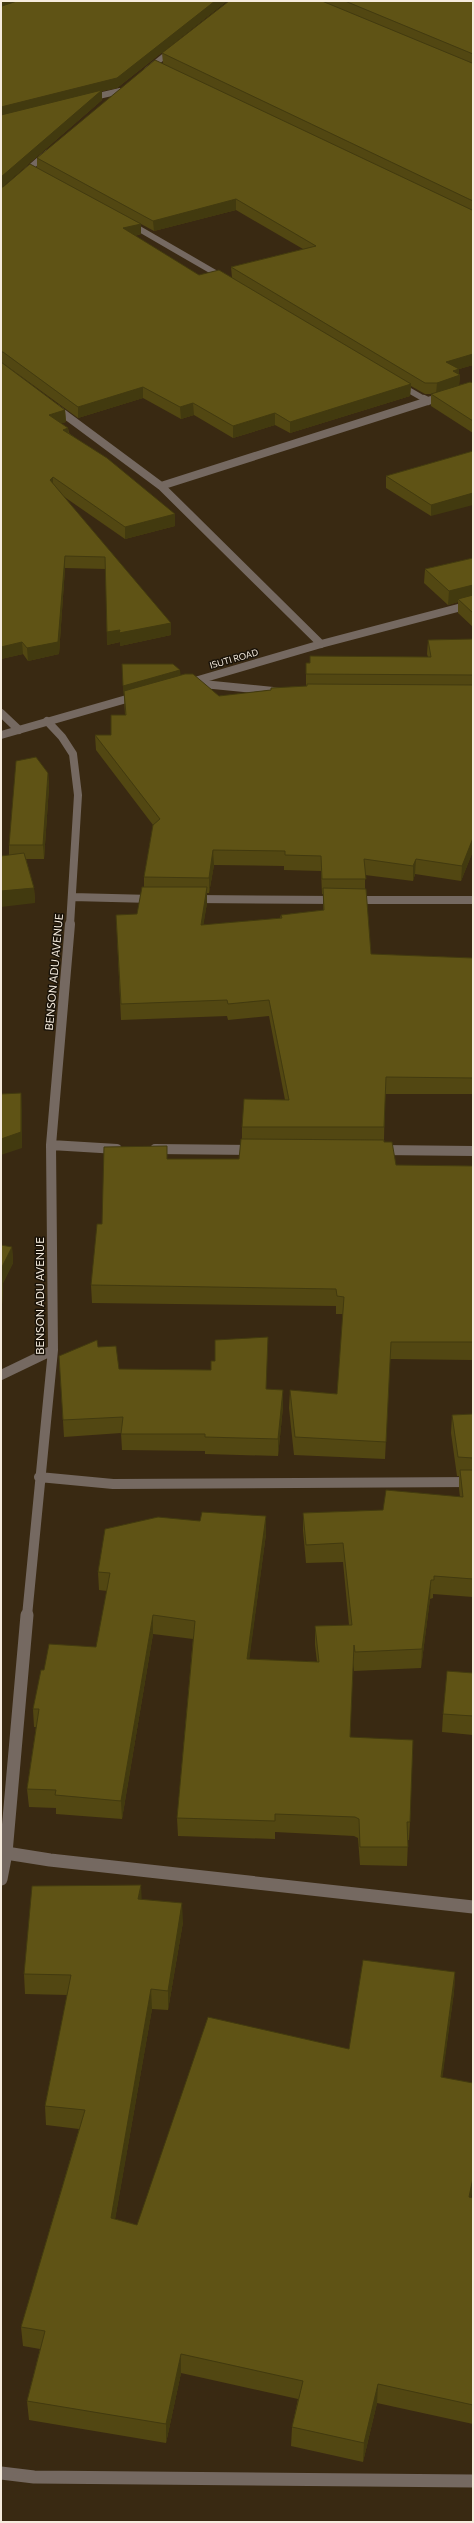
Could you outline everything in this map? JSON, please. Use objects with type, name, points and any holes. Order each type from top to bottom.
[{"type":"street","points":[[143,73],[178,45]]},
{"type":"street","points":[[154,64],[161,68]]},
{"type":"street","points":[[108,101],[126,86]]},
{"type":"street","points":[[83,100],[120,91]]},
{"type":"street","points":[[18,179],[51,150]]},
{"type":"street","points":[[28,169],[35,173]]},
{"type":"street","points":[[125,221],[233,284]]},
{"type":"street","points":[[394,381],[428,401]]},
{"type":"street","points":[[161,486],[435,399]]},
{"type":"street","points":[[52,405],[161,486],[321,644]]},
{"type":"street","name":"ISUTI ROAD","points":[[289,692],[184,684],[321,644],[473,604]]},
{"type":"street","points":[[1,735],[143,695]]},
{"type":"street","points":[[1,713],[19,730]]},
{"type":"street","name":"BENSON ADU AVENUE","points":[[1,1879],[6,1853],[39,1477],[53,1350],[51,1145],[72,897],[78,795],[73,754],[62,737],[47,721]]},
{"type":"street","points":[[72,897],[159,899]]},
{"type":"street","points":[[183,899],[473,900]]},
{"type":"street","points":[[51,1145],[124,1149]]},
{"type":"street","points":[[148,1149],[267,1150]]},
{"type":"street","points":[[370,1150],[473,1151]]},
{"type":"street","points":[[1,1374],[53,1350]]},
{"type":"street","points":[[39,1477],[113,1484],[473,1482]]},
{"type":"street","points":[[6,1853],[50,1860],[473,1907]]},
{"type":"street","points":[[1,2473],[34,2477],[473,2481]]},
{"type":"building","points":[[17,1],[215,1],[117,78],[1,107],[1,5],[2,6]]},
{"type":"building","points":[[229,1],[322,1],[473,63],[473,201],[162,53]]},
{"type":"building","points":[[345,1],[473,1],[473,54]]},
{"type":"building","points":[[155,60],[473,210],[473,354],[446,362],[459,369],[453,371],[460,375],[437,383],[425,383],[231,267],[316,246],[236,199],[153,221],[37,158]]},
{"type":"building","points":[[102,90],[1,177],[1,115]]},
{"type":"building","points":[[30,164],[141,224],[123,228],[199,275],[219,270],[411,384],[290,422],[275,413],[233,426],[193,403],[180,407],[143,387],[78,407],[1,352],[1,187],[3,187]]},
{"type":"building","points":[[1,362],[65,410],[49,415],[68,428],[63,430],[107,458],[175,514],[125,527],[53,477],[50,480],[171,623],[119,633],[120,630],[107,632],[105,557],[65,556],[58,642],[27,648],[22,642],[1,647]]},
{"type":"building","points":[[470,382],[473,383],[473,421],[431,394]]},
{"type":"building","points":[[473,451],[473,493],[431,505],[386,476]]},
{"type":"building","points":[[473,558],[473,585],[449,591],[425,569]]},
{"type":"building","points":[[473,595],[473,613],[458,599]]},
{"type":"building","points":[[473,639],[473,675],[306,674],[306,663],[310,663],[310,656],[431,657],[428,640]]},
{"type":"building","points":[[122,664],[173,664],[180,670],[123,686]]},
{"type":"building","points":[[185,674],[193,674],[219,696],[271,690],[271,688],[307,686],[307,684],[473,685],[473,838],[462,866],[416,859],[413,866],[364,859],[366,879],[322,879],[321,856],[285,855],[285,851],[213,850],[209,878],[144,877],[153,825],[160,819],[95,735],[111,735],[111,715],[126,715],[124,691]]},
{"type":"building","points":[[36,757],[48,773],[43,845],[9,845],[16,761]]},
{"type":"building","points":[[24,853],[34,888],[1,891],[1,856]]},
{"type":"building","points":[[142,887],[207,887],[201,925],[282,918],[281,915],[324,910],[323,888],[366,889],[371,954],[473,958],[473,1078],[386,1077],[384,1127],[242,1127],[244,1099],[289,1100],[269,1000],[228,1004],[227,1000],[121,1004],[116,915],[137,914]]},
{"type":"building","points":[[21,1093],[21,1132],[1,1139],[1,1094]]},
{"type":"building","points":[[241,1139],[384,1140],[384,1142],[392,1142],[396,1165],[473,1166],[473,1342],[391,1342],[386,1442],[295,1437],[290,1390],[337,1394],[344,1297],[337,1296],[336,1289],[91,1285],[97,1224],[102,1224],[104,1147],[167,1146],[167,1159],[239,1159]]},
{"type":"building","points":[[1,1245],[12,1247],[2,1267],[1,1289]]},
{"type":"building","points":[[268,1337],[266,1389],[283,1390],[278,1439],[205,1437],[205,1434],[121,1434],[123,1417],[63,1420],[59,1356],[97,1340],[98,1347],[116,1346],[119,1369],[211,1370],[211,1361],[215,1361],[215,1340]]},
{"type":"building","points":[[473,1414],[473,1458],[458,1457],[452,1415]]},
{"type":"building","points":[[460,1470],[473,1470],[473,1579],[434,1576],[434,1580],[431,1580],[422,1649],[355,1652],[354,1645],[350,1737],[413,1740],[410,1822],[407,1822],[408,1847],[360,1847],[359,1819],[355,1817],[275,1814],[275,1821],[177,1818],[195,1621],[153,1615],[121,1801],[55,1795],[56,1790],[27,1789],[39,1709],[33,1709],[41,1670],[44,1670],[49,1644],[96,1647],[110,1573],[98,1572],[105,1529],[158,1517],[200,1521],[202,1512],[266,1516],[247,1659],[319,1662],[315,1626],[352,1625],[343,1543],[306,1545],[303,1513],[383,1510],[386,1490],[463,1497]]},
{"type":"building","points":[[447,1671],[473,1673],[473,1716],[443,1714]]},
{"type":"building","points":[[141,1885],[138,1899],[182,1903],[168,1991],[151,1989],[111,2218],[137,2225],[208,2017],[349,2049],[363,1960],[455,1972],[441,2077],[473,2083],[473,2178],[469,2197],[473,2198],[473,2405],[378,2384],[364,2443],[292,2427],[303,2381],[181,2354],[166,2424],[27,2401],[45,2331],[21,2327],[85,2110],[45,2106],[71,1975],[24,1974],[32,1886]]}]
